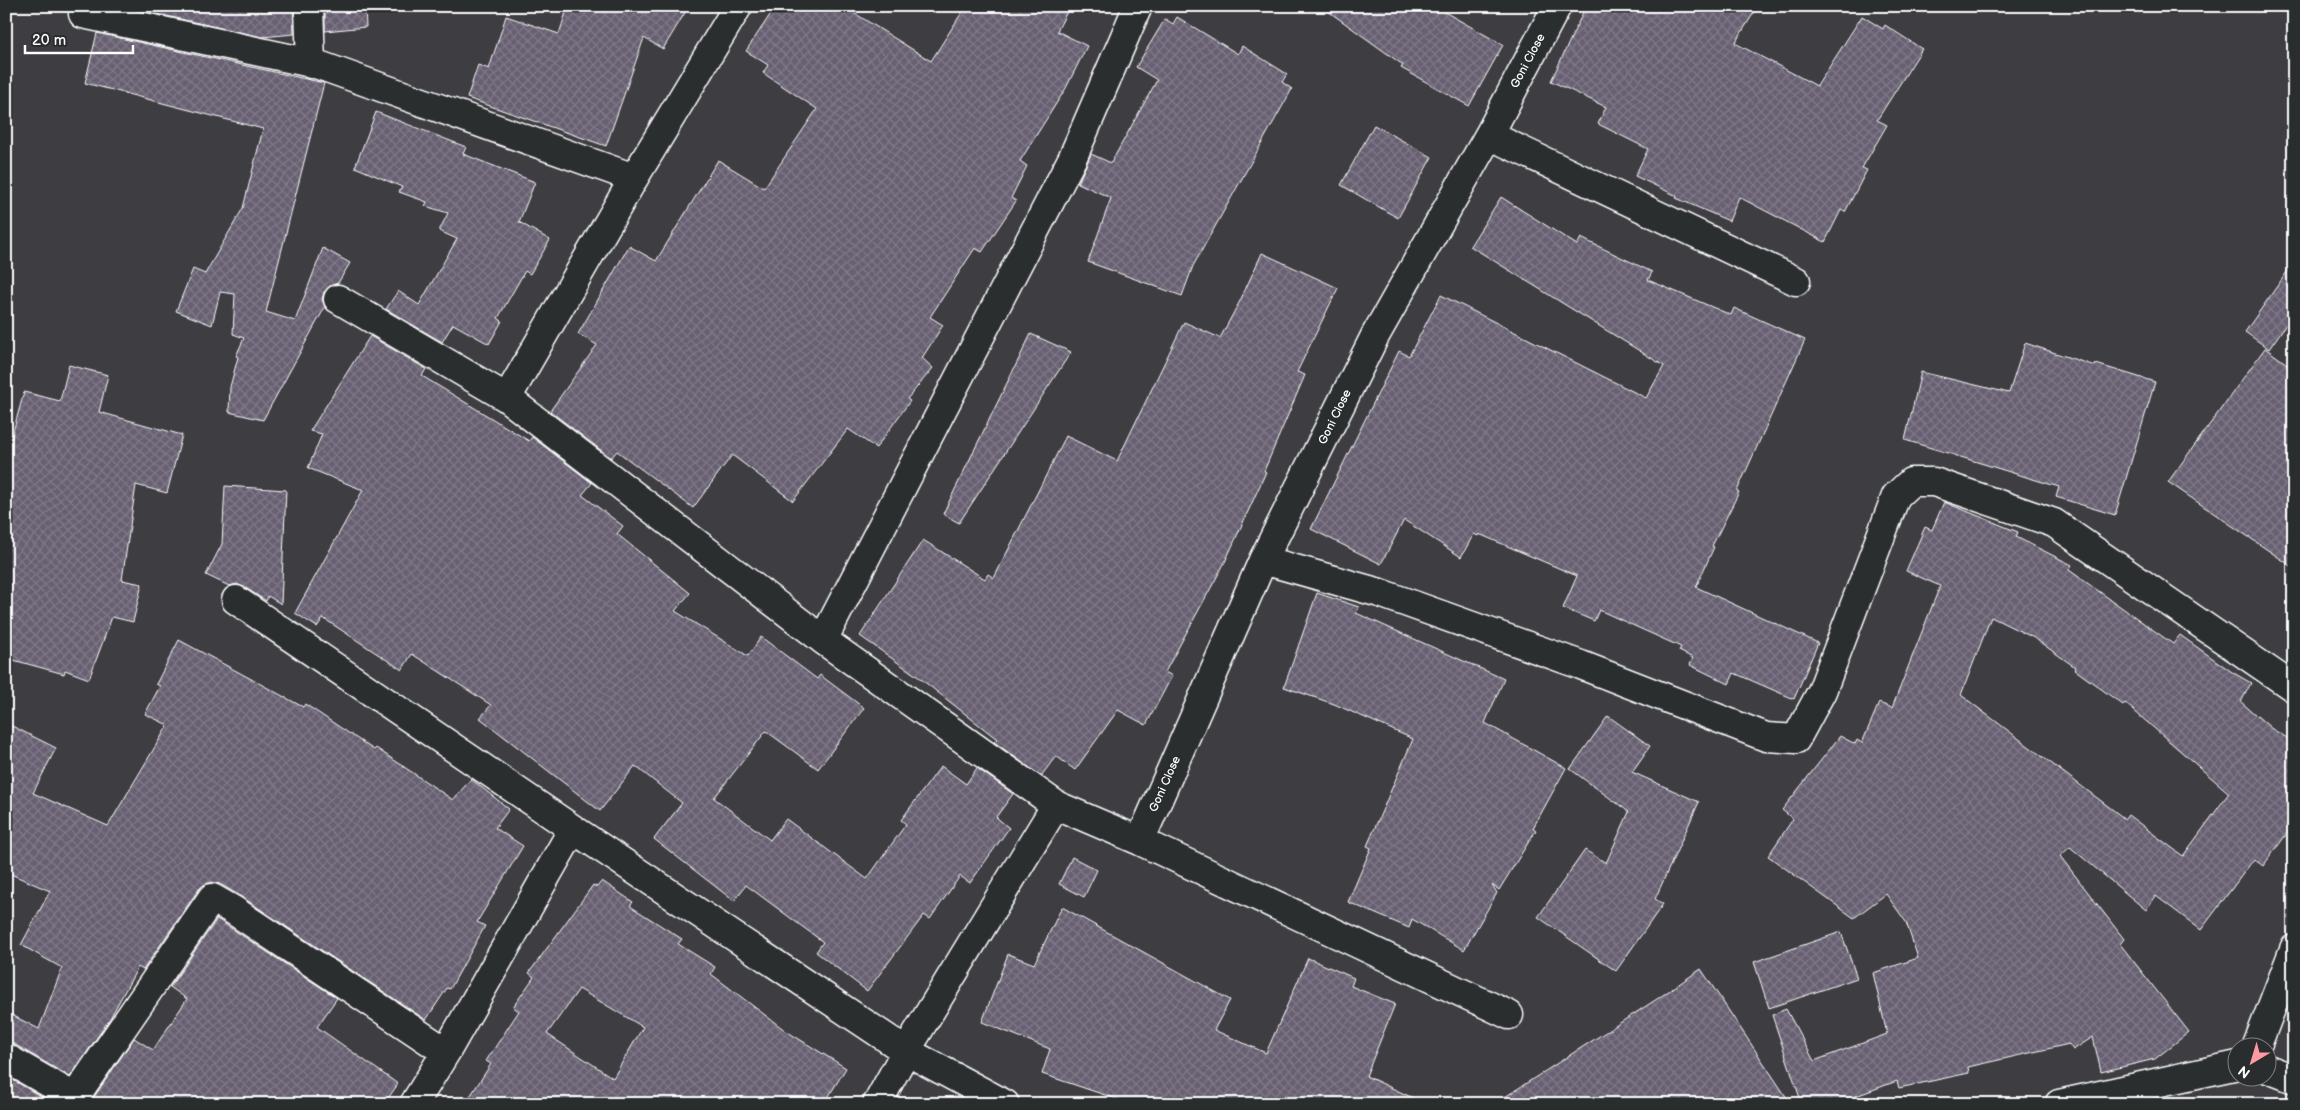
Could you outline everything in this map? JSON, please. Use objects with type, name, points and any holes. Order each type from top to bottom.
[{"type":"street","points":[[309,6],[311,64]]},
{"type":"street","points":[[507,398],[634,178],[738,6]]},
{"type":"street","points":[[823,640],[1072,159],[1138,6]]},
{"type":"street","name":"Goni Close","points":[[1140,841],[1263,560],[1375,336],[1489,135],[1557,6]]},
{"type":"street","points":[[83,14],[311,64],[634,178]]},
{"type":"street","points":[[1489,135],[1796,281]]},
{"type":"street","points":[[338,299],[507,398],[823,640],[1056,805],[1140,841],[1509,1015]]},
{"type":"street","points":[[1263,560],[1380,593],[1581,665],[1766,737],[1796,739],[1822,691],[1896,496],[1911,482],[1934,482],[2054,523],[2294,688]]},
{"type":"street","points":[[236,600],[573,829],[906,1051],[1005,1104]]},
{"type":"street","points":[[877,1104],[906,1051],[1056,805]]},
{"type":"street","points":[[414,1104],[446,1052],[573,829]]},
{"type":"street","points":[[6,1058],[72,1101],[212,898],[446,1052]]},
{"type":"street","points":[[2260,1038],[2294,949]]},
{"type":"street","points":[[2059,1104],[2228,1067]]},
{"type":"street","points":[[2278,1073],[2294,1079]]},
{"type":"building","points":[[121,6],[293,6],[294,34],[262,37]]},
{"type":"building","points":[[325,6],[365,6],[366,27],[325,31]]},
{"type":"building","points":[[568,6],[689,6],[663,49],[644,38],[606,146],[467,98],[478,65],[489,69],[506,16],[559,34]]},
{"type":"building","points":[[776,6],[843,6],[931,61],[966,6],[1070,6],[1057,31],[1087,46],[1066,88],[1020,161],[1027,166],[1011,198],[1016,201],[982,252],[975,248],[930,317],[943,325],[922,358],[933,368],[907,399],[910,401],[876,448],[848,429],[793,501],[732,455],[693,508],[617,451],[611,458],[550,411],[597,345],[578,334],[629,246],[656,261],[718,160],[764,188],[817,109],[763,73],[768,65],[746,51]]},
{"type":"building","points":[[1321,6],[1434,6],[1503,45],[1469,106],[1401,68],[1403,65]]},
{"type":"building","points":[[1586,6],[1758,6],[1735,43],[1817,86],[1862,16],[1883,29],[1885,25],[1922,49],[1877,120],[1887,125],[1862,168],[1867,170],[1845,212],[1841,210],[1825,242],[1739,197],[1729,221],[1676,198],[1677,196],[1635,176],[1648,149],[1598,124],[1606,107],[1551,81]]},
{"type":"building","points":[[1177,17],[1238,54],[1242,46],[1287,74],[1282,82],[1292,89],[1193,266],[1182,296],[1088,262],[1111,198],[1078,183],[1091,154],[1111,163],[1157,80],[1136,67],[1165,19],[1173,24]]},
{"type":"building","points":[[97,33],[324,83],[266,312],[295,321],[323,248],[350,263],[338,283],[330,286],[324,292],[322,299],[325,307],[263,420],[229,412],[230,387],[238,357],[236,356],[244,338],[233,334],[235,294],[220,292],[212,325],[176,311],[193,269],[205,274],[243,208],[263,129],[85,83]]},
{"type":"building","points":[[376,112],[466,147],[463,154],[535,182],[519,222],[550,240],[530,274],[525,271],[498,318],[502,321],[489,344],[453,324],[442,342],[386,309],[398,291],[419,305],[457,239],[439,231],[448,213],[425,206],[427,202],[399,192],[402,187],[355,167]]},
{"type":"building","points":[[1374,125],[1432,157],[1398,218],[1341,185]]},
{"type":"building","points":[[1501,197],[1577,245],[1581,238],[1652,272],[1648,280],[1731,315],[1734,308],[1805,340],[1737,491],[1739,492],[1712,546],[1714,547],[1696,587],[1818,643],[1794,699],[1734,673],[1729,684],[1690,665],[1693,658],[1679,651],[1681,647],[1599,610],[1594,621],[1563,608],[1577,576],[1479,534],[1478,536],[1474,534],[1461,557],[1404,520],[1381,564],[1311,529],[1399,351],[1409,356],[1441,295],[1646,398],[1664,366],[1470,246]]},
{"type":"building","points":[[1262,253],[1338,288],[1297,372],[1305,375],[1264,471],[1266,472],[1225,562],[1165,672],[1172,676],[1146,725],[1118,710],[1075,770],[1056,756],[1041,776],[994,742],[997,739],[917,676],[860,636],[923,540],[985,579],[988,574],[994,578],[1066,436],[1117,461],[1184,322],[1220,338],[1240,301]]},
{"type":"building","points":[[2294,262],[2294,313],[2269,349],[2245,332]]},
{"type":"building","points":[[1031,334],[1071,352],[959,523],[943,514]]},
{"type":"building","points":[[370,336],[426,369],[422,376],[529,441],[532,437],[592,483],[582,495],[623,526],[617,534],[690,593],[675,611],[748,656],[761,637],[817,679],[820,675],[864,708],[818,769],[766,731],[714,798],[770,840],[786,819],[867,879],[906,824],[901,820],[941,766],[966,784],[977,768],[1013,794],[996,817],[1009,828],[970,883],[960,876],[930,919],[924,915],[867,991],[816,952],[823,942],[746,885],[734,901],[654,839],[682,803],[635,766],[600,811],[480,718],[491,705],[412,654],[402,670],[323,618],[317,627],[295,613],[363,490],[308,468],[322,434],[310,431]]},
{"type":"building","points":[[2025,343],[2095,366],[2096,364],[2155,382],[2115,515],[2056,497],[2059,487],[1905,440],[1921,372],[2009,393]]},
{"type":"building","points":[[2265,348],[2294,369],[2294,568],[2168,482]]},
{"type":"building","points":[[69,365],[108,375],[99,412],[182,435],[167,493],[136,485],[122,580],[142,584],[133,622],[112,617],[89,679],[65,670],[64,674],[6,658],[6,457],[24,392],[60,401]]},
{"type":"building","points":[[225,486],[286,490],[281,604],[268,596],[266,601],[237,584],[229,586],[206,575],[222,544]]},
{"type":"building","points":[[1944,502],[2018,532],[2016,537],[2072,565],[2069,570],[2173,644],[2180,635],[2232,672],[2251,683],[2241,702],[2272,729],[2294,742],[2294,824],[2263,866],[2254,859],[2201,930],[2156,896],[2146,910],[2070,847],[2060,856],[2124,939],[2120,944],[2189,1032],[2155,1059],[2101,1072],[2093,1037],[2073,1050],[2069,1044],[1968,1067],[1969,1073],[1899,1088],[1897,1081],[1834,1104],[1802,1104],[1772,1015],[1786,1009],[1814,1061],[1887,1034],[1873,973],[1918,958],[1906,922],[1886,894],[1854,918],[1768,856],[1793,819],[1782,810],[1840,736],[1855,744],[1857,740],[1862,743],[1879,703],[1892,708],[1940,586],[1906,571],[1925,527],[1932,530]],"holes":[[[1991,617],[2034,638],[2123,705],[2125,703],[2229,793],[2183,856],[2128,815],[2125,819],[1961,695]]]},
{"type":"building","points":[[1317,593],[1359,607],[1356,613],[1504,679],[1485,723],[1566,768],[1533,828],[1536,830],[1499,890],[1492,885],[1497,893],[1464,950],[1412,919],[1409,928],[1348,902],[1371,848],[1367,846],[1413,739],[1334,704],[1284,687]]},
{"type":"building","points":[[179,640],[303,707],[305,704],[374,750],[376,748],[453,800],[471,779],[509,809],[495,828],[523,846],[477,922],[485,926],[450,989],[447,988],[426,1020],[242,897],[220,884],[212,882],[205,884],[199,889],[143,970],[138,967],[109,1020],[70,1077],[14,1044],[6,1042],[6,1012],[39,1029],[62,968],[21,945],[50,891],[6,872],[6,723],[56,748],[33,793],[108,826],[168,725],[145,714],[160,686],[156,684]]},
{"type":"building","points":[[1608,716],[1650,746],[1632,772],[1699,802],[1655,899],[1663,904],[1616,971],[1538,917],[1585,850],[1606,863],[1629,812],[1570,769]]},
{"type":"building","points":[[1072,857],[1097,870],[1084,897],[1059,884]]},
{"type":"building","points":[[602,881],[633,902],[630,906],[682,939],[678,944],[715,967],[711,974],[786,1031],[846,1068],[824,1104],[465,1104],[491,1064],[486,1061],[519,1011],[513,1007],[534,977],[529,973],[593,885],[597,887]],"holes":[[[579,989],[643,1027],[613,1078],[547,1034]]]},
{"type":"building","points":[[1062,907],[1230,1000],[1214,1030],[1266,1053],[1308,958],[1354,978],[1351,986],[1395,1004],[1366,1076],[1426,1104],[1132,1104],[1042,1074],[1050,1049],[982,1022],[1008,954],[1034,964]]},
{"type":"building","points":[[217,919],[337,998],[317,1027],[398,1084],[384,1104],[90,1103],[134,1038],[153,1050],[187,999],[170,987]]},
{"type":"building","points":[[1841,932],[1857,978],[1769,1008],[1754,962]]},
{"type":"building","points":[[1701,969],[1791,1104],[1494,1104],[1657,999]]},
{"type":"building","points":[[6,1076],[54,1104],[6,1104]]}]
